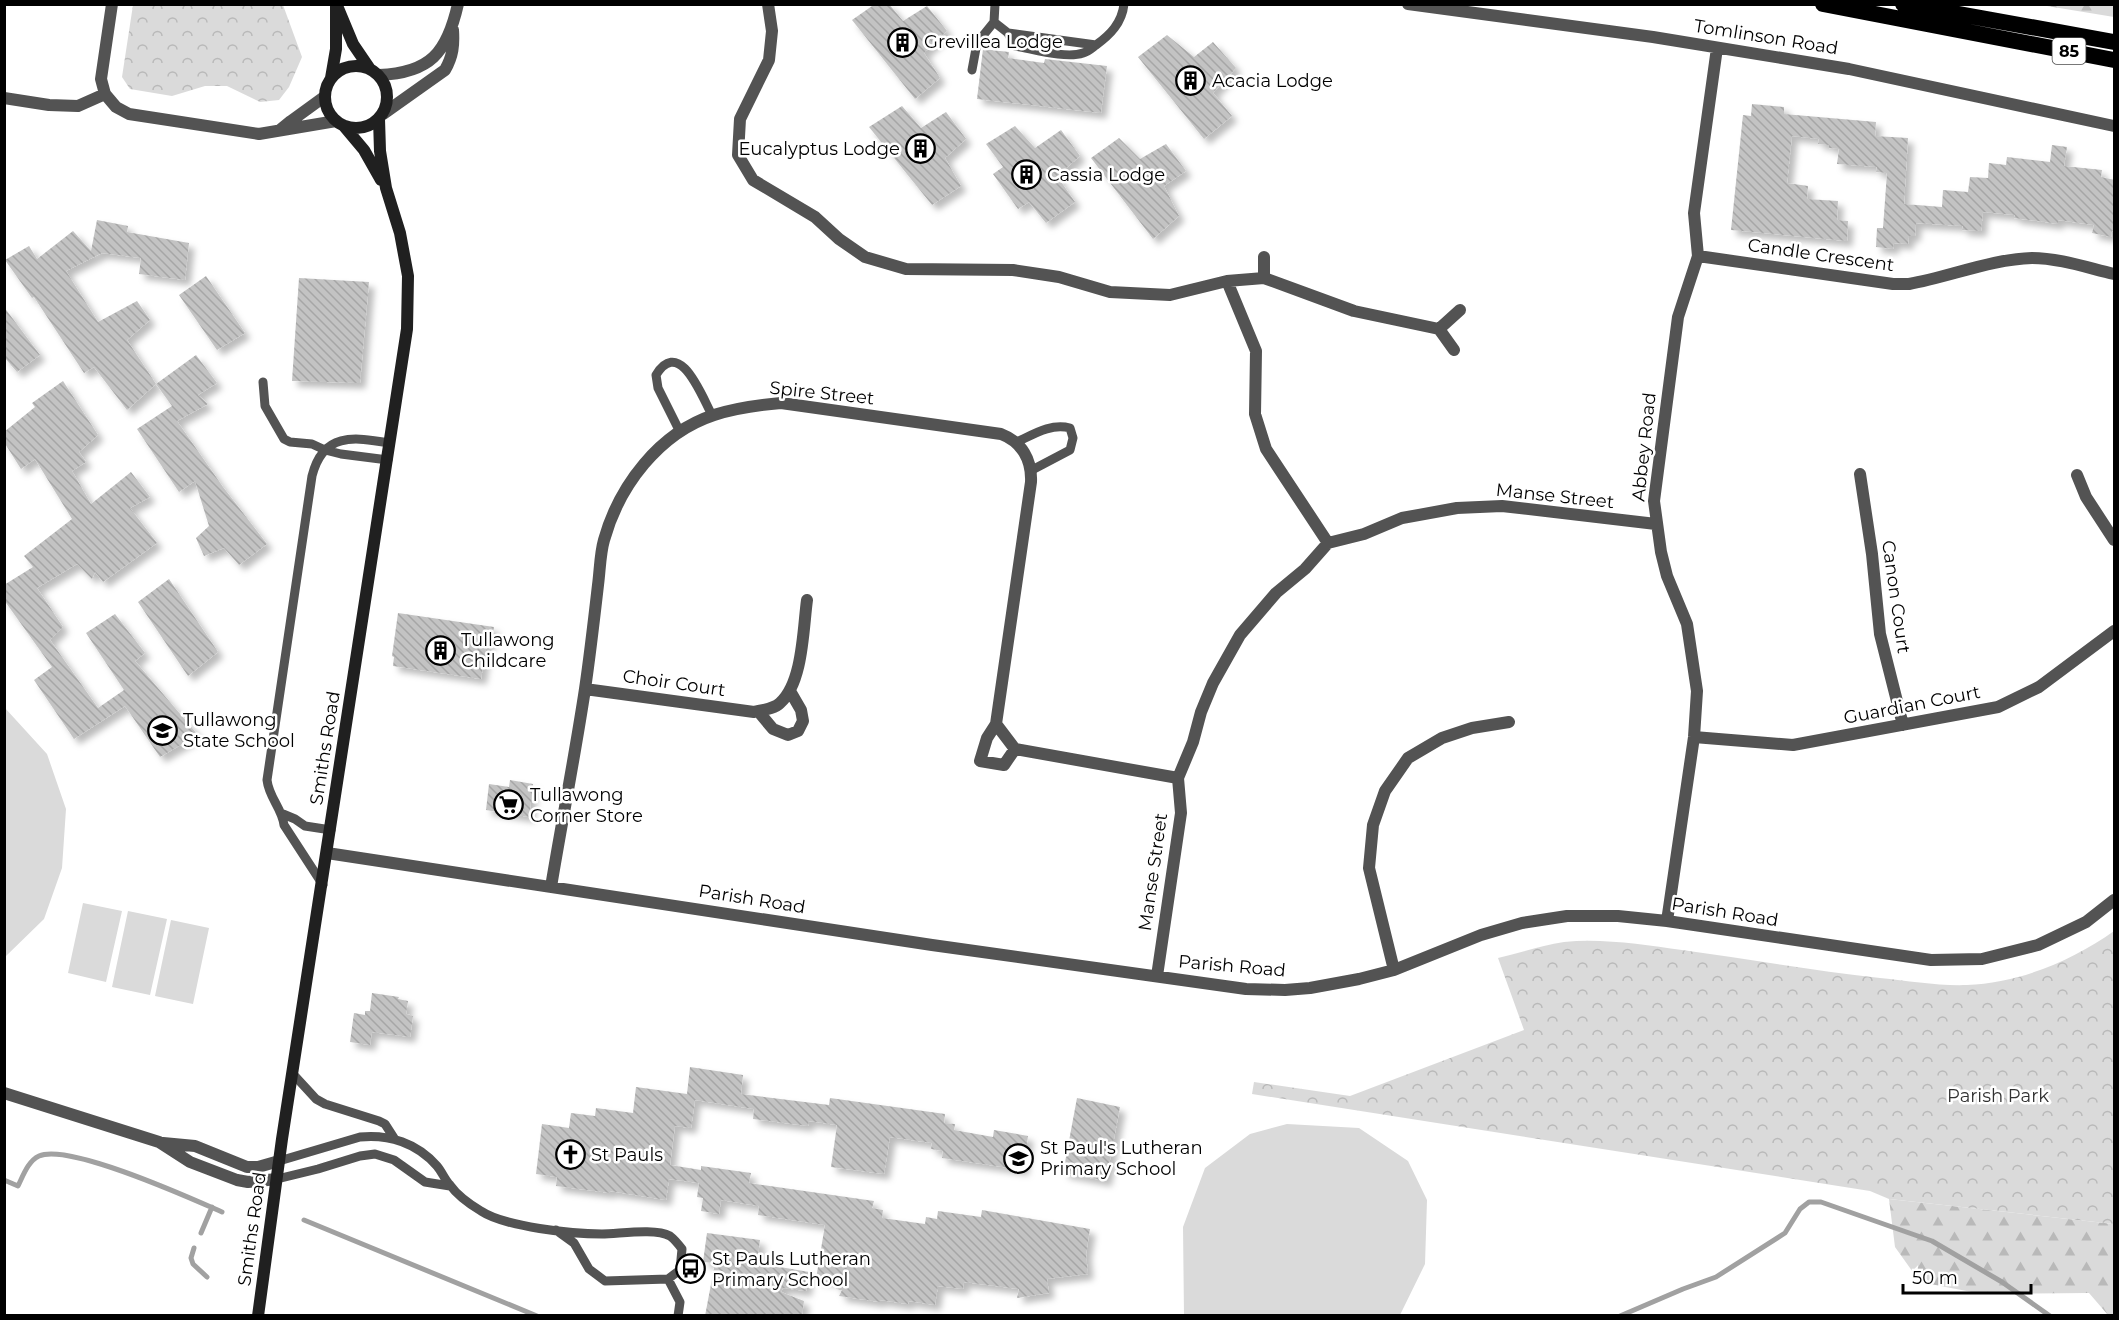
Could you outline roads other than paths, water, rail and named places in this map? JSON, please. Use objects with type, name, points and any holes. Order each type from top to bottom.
[{"type":"highway","name":"85","points":[[1823,4],[2115,60]]},
{"type":"highway","name":"85","points":[[1903,4],[2115,42]]},
{"type":"main road","points":[[336,4],[353,44],[385,84],[388,94],[387,104],[381,116],[362,128],[352,128],[339,123],[327,110],[324,97],[331,78],[336,49],[336,4]]},
{"type":"main road","points":[[331,78],[349,66],[359,66],[374,72]]},
{"type":"main road","name":"Smiths Road","points":[[258,1316],[279,1161],[407,329],[409,292],[406,261],[386,188],[380,151],[381,116]]},
{"type":"main road","name":"Smiths Road","points":[[339,123],[364,150],[386,188]]},
{"type":"street","points":[[112,4],[101,79],[105,94],[116,107],[129,114],[259,134],[339,123]]},
{"type":"street","points":[[381,116],[445,70],[454,48],[453,30],[458,4]]},
{"type":"street","points":[[768,4],[771,31],[769,60],[740,119],[738,155],[753,180],[815,217],[839,239],[865,257],[906,269],[1013,270],[1059,277],[1110,292],[1170,295],[1227,282],[1264,278],[1354,311],[1438,329],[1454,350]]},
{"type":"street","name":"Tomlinson Road","points":[[1408,4],[1849,69],[2115,126]]},
{"type":"street","points":[[374,72],[401,74],[417,69],[432,60],[453,30]]},
{"type":"street","name":"Abbey Road","points":[[1667,921],[1694,737],[1697,690],[1686,624],[1667,576],[1656,524],[1654,501],[1678,317],[1698,256],[1694,213],[1717,48]]},
{"type":"street","points":[[4,98],[49,105],[78,106],[105,94]]},
{"type":"street","points":[[280,131],[324,97]]},
{"type":"street","name":"Candle Crescent","points":[[1698,256],[1893,284],[1909,284],[2009,261],[2032,258],[2049,259],[2115,274]]},
{"type":"street","points":[[1264,257],[1264,278]]},
{"type":"street","points":[[1227,282],[1256,351],[1255,414],[1266,449],[1328,543]]},
{"type":"street","points":[[1438,329],[1460,310]]},
{"type":"street","name":"Spire Street","points":[[551,887],[585,689],[604,542],[625,488],[657,450],[680,432],[712,416],[733,409],[781,403],[1001,434],[1017,442]]},
{"type":"street","points":[[1015,749],[1004,765],[980,761],[987,738],[996,724],[1032,470],[1017,442]]},
{"type":"street","name":"Canon Court","points":[[1860,474],[1872,554],[1880,634],[1902,725]]},
{"type":"street","points":[[2077,475],[2086,497],[2115,540]]},
{"type":"street","name":"Manse Street","points":[[1157,976],[1181,813],[1178,778],[1193,742],[1201,712],[1213,683],[1240,635],[1276,593],[1305,569],[1328,543],[1364,534],[1402,519],[1457,508],[1502,506],[1656,524]]},
{"type":"street","points":[[790,691],[801,710],[803,721],[798,730],[788,735],[773,729],[758,711],[779,705],[790,691],[799,661],[807,600]]},
{"type":"street","name":"Guardian Court","points":[[1694,737],[1793,745],[1998,707],[2039,687],[2115,631]]},
{"type":"street","name":"Choir Court","points":[[585,689],[758,711]]},
{"type":"street","points":[[1394,970],[1369,868],[1373,825],[1385,791],[1408,758],[1442,738],[1472,728],[1509,722]]},
{"type":"street","points":[[996,724],[1015,749],[1178,778]]},
{"type":"street","name":"Parish Road","points":[[327,854],[932,945],[1246,989],[1285,990],[1335,985],[1394,970],[1481,935],[1522,923],[1567,916],[1618,916],[1667,921],[1931,960],[1982,959],[2038,945],[2086,922],[2115,900]]},
{"type":"street","points":[[4,1093],[159,1142],[195,1146],[247,1167],[258,1167],[279,1161]]},
{"type":"street","points":[[159,1142],[190,1162],[237,1180],[248,1182],[277,1179]]},
{"type":"lane","points":[[972,70],[976,43],[994,22],[995,4]]},
{"type":"lane","points":[[994,22],[1008,33],[1015,46],[1041,51],[1084,53],[1112,33],[1124,10],[1124,4]]},
{"type":"lane","points":[[680,432],[658,388],[656,375],[660,367],[667,363],[677,362],[689,371],[712,416]]},
{"type":"lane","points":[[263,382],[265,406],[284,439],[290,442],[312,444],[325,450],[388,460]]},
{"type":"lane","points":[[1017,442],[1060,425],[1070,428],[1073,438],[1070,450],[1032,470]]},
{"type":"lane","points":[[322,885],[284,825],[283,814],[268,791],[268,769],[312,476],[319,456],[339,440],[347,438],[390,443]]},
{"type":"lane","points":[[283,814],[305,826],[331,830]]},
{"type":"lane","points":[[293,1074],[316,1099],[325,1104],[379,1120],[385,1124],[394,1138]]},
{"type":"lane","points":[[279,1161],[360,1137],[394,1138],[427,1157],[437,1166],[450,1186],[482,1212],[523,1225],[556,1230],[600,1234],[659,1233],[670,1236],[682,1249],[680,1270],[668,1279],[605,1281],[589,1269],[574,1243],[556,1230]]},
{"type":"lane","points":[[277,1179],[375,1154],[394,1160],[425,1182],[450,1186]]},
{"type":"lane","points":[[668,1279],[680,1302],[678,1316]]},
{"type":"waterway","points":[[4,1180],[18,1186],[26,1169],[39,1156],[54,1154],[76,1157],[130,1174],[222,1212]]},
{"type":"waterway","points":[[1620,1316],[1716,1277],[1785,1233],[1800,1209],[1809,1202],[1821,1202],[1932,1241],[2002,1282],[2050,1316]]},
{"type":"waterway","points":[[201,1233],[212,1207]]},
{"type":"waterway","points":[[304,1220],[537,1316]]},
{"type":"waterway","points":[[194,1248],[191,1258],[193,1264],[207,1277]]},
{"type":"place","name":"Grevillea Lodge","points":[[903,42]]},
{"type":"place","name":"Acacia Lodge","points":[[1191,81]]},
{"type":"place","name":"Eucalyptus Lodge","points":[[921,149]]},
{"type":"place","name":"Cassia Lodge","points":[[1026,175]]},
{"type":"place","name":"Tullawong Childcare","points":[[440,650]]},
{"type":"place","name":"Tullawong State School","points":[[162,730]]},
{"type":"place","name":"Tullawong Corner Store","points":[[509,805]]},
{"type":"place","name":"St Pauls","points":[[570,1155]]},
{"type":"place","name":"St Paul's Lutheran Primary School","points":[[1019,1158]]},
{"type":"place","name":"St Pauls Lutheran Primary School","points":[[691,1269]]},
{"type":"park label","name":"Parish Park","points":[[1998,1096]]}]
